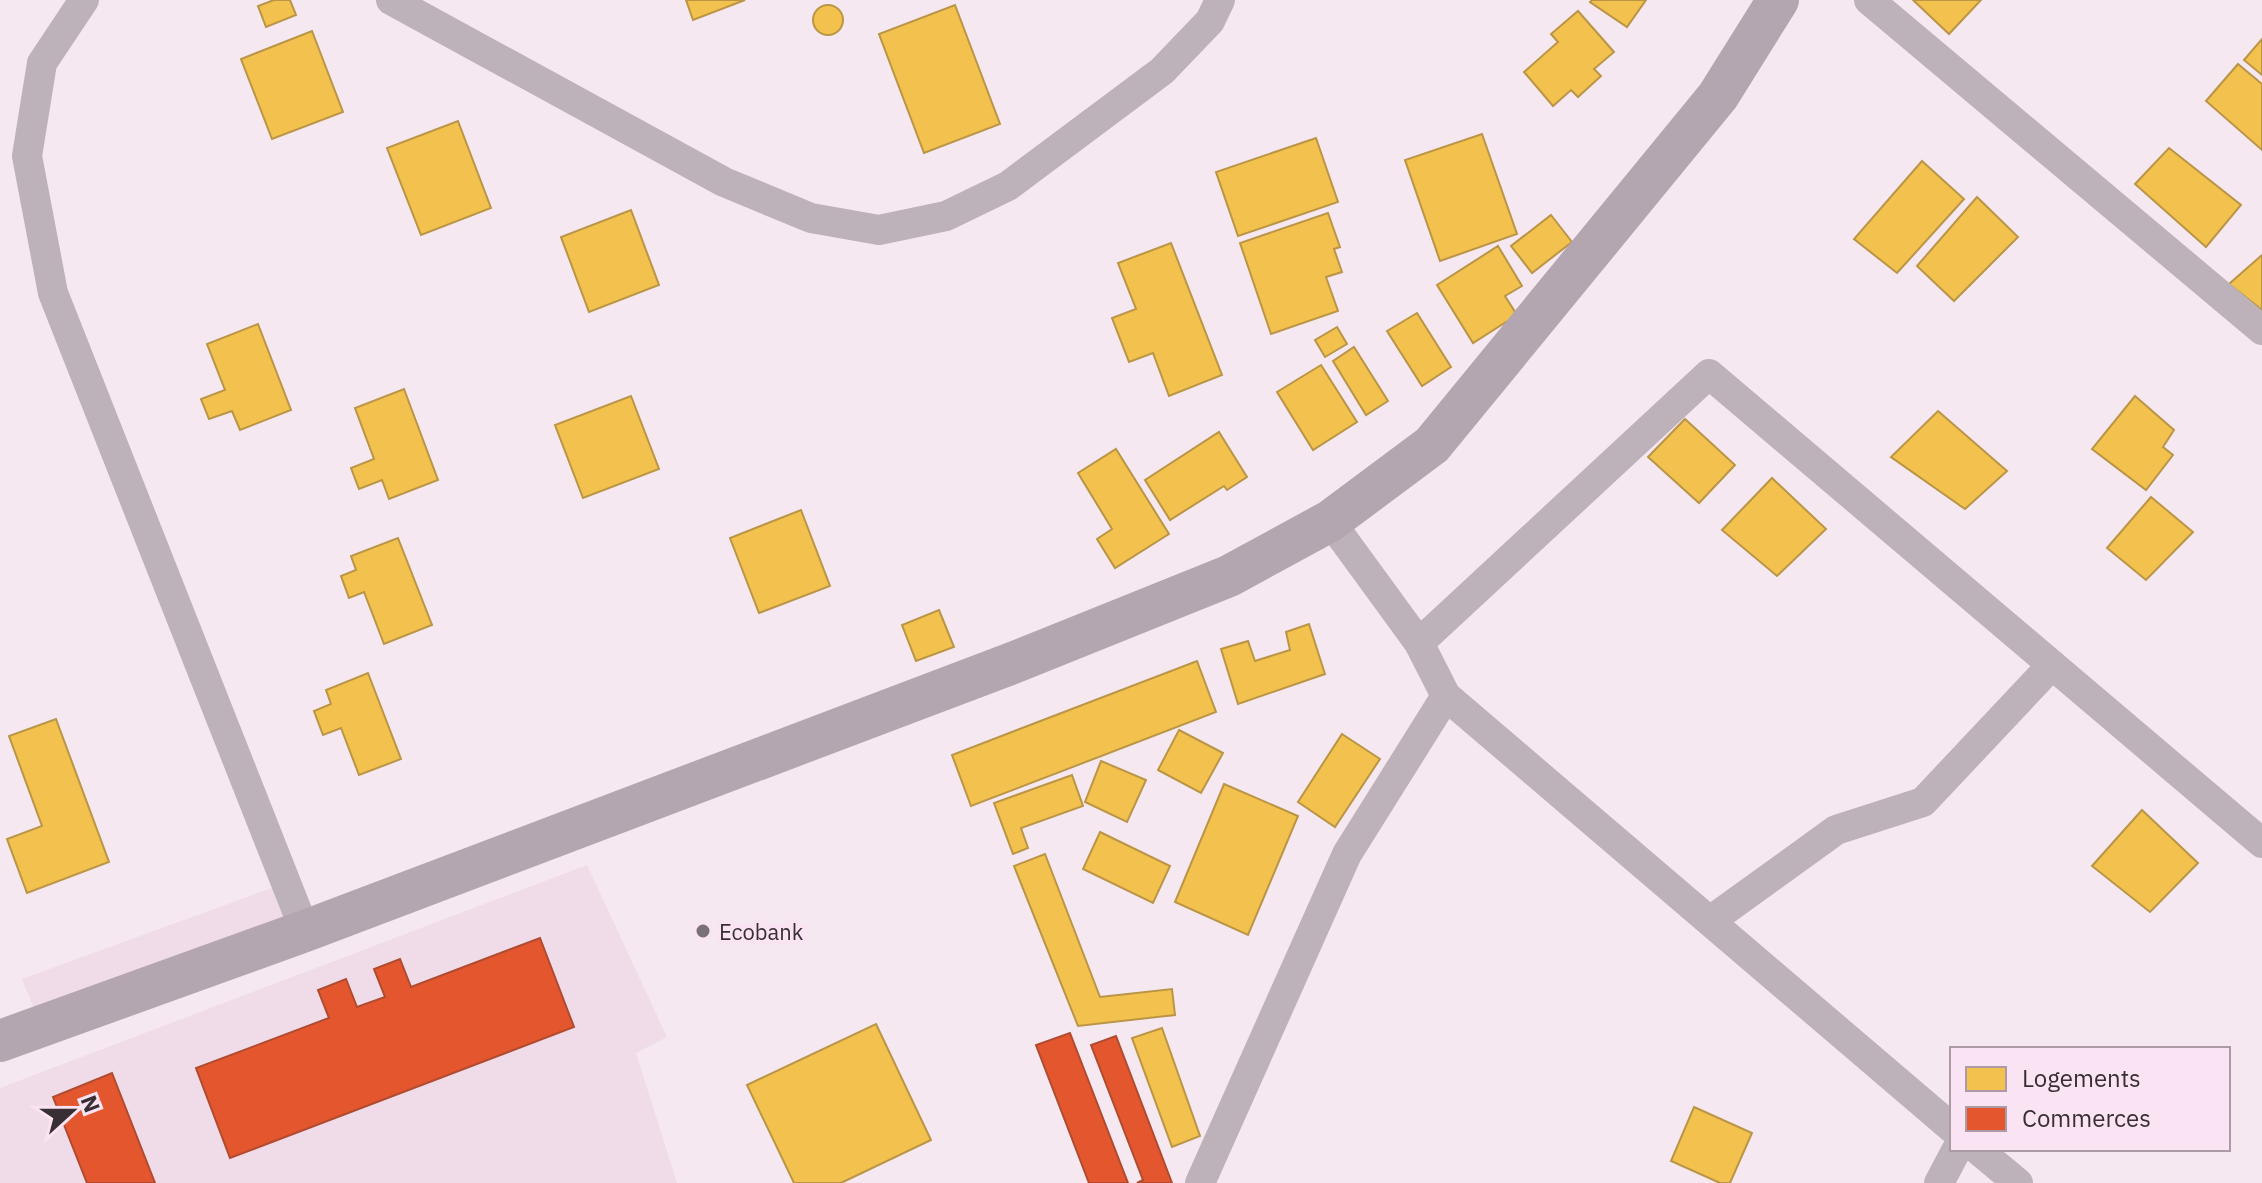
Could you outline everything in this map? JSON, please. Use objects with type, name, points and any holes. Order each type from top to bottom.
[{"type":"main road","points":[[0,1041],[305,931],[1039,652],[1229,576],[1330,521],[1432,445],[1718,96],[1778,0]]},
{"type":"street","points":[[84,0],[42,63],[27,156],[53,293],[305,931]]},
{"type":"street","points":[[391,0],[724,182],[811,218],[879,230],[946,216],[1008,186],[1162,71],[1210,21],[1220,0]]},
{"type":"street","points":[[1869,0],[2262,330]]},
{"type":"street","points":[[1419,643],[1709,374],[2262,843]]},
{"type":"street","points":[[1330,521],[1419,643],[1446,696],[1950,1126]]},
{"type":"street","points":[[1710,921],[1836,830],[1923,802],[2052,665]]},
{"type":"street","points":[[1200,1183],[1347,854],[1446,696]]},
{"type":"street","points":[[1939,1183],[1956,1151]]},
{"type":"street","points":[[1979,1151],[2018,1183]]},
{"type":"shaded area","points":[[587,865],[667,1037],[636,1053],[677,1183],[0,1183],[0,1088]]},
{"type":"shaded area","points":[[272,888],[288,928],[38,1019],[22,979]]},
{"type":"building: Logements","points":[[274,0],[290,0],[296,15],[266,27],[258,6]]},
{"type":"building: Logements","points":[[686,0],[745,0],[693,20]]},
{"type":"building: Logements","points":[[1646,0],[1627,27],[1590,2]]},
{"type":"building: Logements","points":[[1913,0],[1981,0],[1949,34]]},
{"type":"building: Logements","points":[[828,5],[838,10],[843,20],[838,30],[828,35],[818,30],[813,20],[818,10]]},
{"type":"building: Logements","points":[[955,5],[1000,124],[924,153],[879,34]]},
{"type":"building: Logements","points":[[1578,11],[1614,52],[1594,69],[1601,76],[1578,97],[1571,90],[1553,106],[1524,72],[1558,42],[1551,34]]},
{"type":"building: Logements","points":[[312,31],[343,112],[272,139],[241,59]]},
{"type":"building: Logements","points":[[2262,39],[2262,75],[2244,60]]},
{"type":"building: Logements","points":[[2238,64],[2262,84],[2262,150],[2206,101]]},
{"type":"building: Logements","points":[[458,121],[491,208],[421,235],[387,148]]},
{"type":"building: Logements","points":[[1482,134],[1517,234],[1440,261],[1405,160]]},
{"type":"building: Logements","points":[[1316,138],[1338,202],[1238,236],[1216,172]]},
{"type":"building: Logements","points":[[2169,148],[2241,205],[2206,247],[2135,184]]},
{"type":"building: Logements","points":[[1922,161],[1964,199],[1897,273],[1854,239]]},
{"type":"building: Logements","points":[[1977,197],[2018,237],[1954,301],[1917,266]]},
{"type":"building: Logements","points":[[631,210],[659,285],[589,312],[561,237]]},
{"type":"building: Logements","points":[[1328,213],[1340,247],[1334,249],[1342,272],[1326,277],[1338,311],[1271,334],[1240,243]]},
{"type":"building: Logements","points":[[1551,215],[1572,242],[1532,273],[1511,246]]},
{"type":"building: Logements","points":[[1171,243],[1222,375],[1169,396],[1153,353],[1129,362],[1112,318],[1136,309],[1118,263]]},
{"type":"building: Logements","points":[[1498,246],[1522,286],[1505,296],[1517,315],[1473,343],[1437,285]]},
{"type":"building: Logements","points":[[2262,255],[2262,310],[2229,284]]},
{"type":"building: Logements","points":[[1417,313],[1451,367],[1422,386],[1387,331]]},
{"type":"building: Logements","points":[[258,324],[291,410],[240,430],[232,411],[209,419],[201,399],[225,390],[207,344]]},
{"type":"building: Logements","points":[[1337,327],[1347,344],[1325,357],[1315,340]]},
{"type":"building: Logements","points":[[1354,347],[1388,401],[1366,415],[1333,361]]},
{"type":"building: Logements","points":[[1321,365],[1357,422],[1313,450],[1277,392]]},
{"type":"building: Logements","points":[[404,389],[438,480],[389,499],[382,480],[359,489],[351,468],[374,459],[355,408]]},
{"type":"building: Logements","points":[[631,396],[659,469],[583,498],[555,425]]},
{"type":"building: Logements","points":[[2135,396],[2174,430],[2163,447],[2173,455],[2146,490],[2092,449]]},
{"type":"building: Logements","points":[[1938,411],[2007,471],[1965,509],[1891,457]]},
{"type":"building: Logements","points":[[1685,419],[1735,465],[1699,503],[1648,457]]},
{"type":"building: Logements","points":[[1219,432],[1247,477],[1227,490],[1224,486],[1170,520],[1145,480]]},
{"type":"building: Logements","points":[[1116,449],[1169,534],[1115,568],[1097,539],[1112,529],[1078,473]]},
{"type":"building: Logements","points":[[1772,478],[1826,529],[1777,576],[1722,530]]},
{"type":"building: Logements","points":[[2151,497],[2193,532],[2146,580],[2107,548]]},
{"type":"building: Logements","points":[[801,510],[830,586],[759,613],[730,538]]},
{"type":"building: Logements","points":[[398,538],[432,625],[384,644],[364,592],[349,598],[341,576],[356,570],[351,556]]},
{"type":"building: Logements","points":[[939,610],[954,647],[916,661],[902,625]]},
{"type":"building: Logements","points":[[1309,624],[1325,674],[1238,704],[1221,649],[1248,641],[1255,661],[1290,650],[1286,632]]},
{"type":"building: Logements","points":[[1197,661],[1216,712],[971,806],[952,755]]},
{"type":"building: Logements","points":[[368,673],[401,759],[359,775],[341,728],[323,735],[314,711],[331,704],[326,690]]},
{"type":"building: Logements","points":[[56,719],[109,862],[27,893],[7,839],[42,826],[9,736]]},
{"type":"building: Logements","points":[[1179,730],[1223,753],[1201,793],[1158,770]]},
{"type":"building: Logements","points":[[1342,734],[1380,759],[1335,827],[1298,802]]},
{"type":"building: Logements","points":[[1101,761],[1146,780],[1127,822],[1085,802]]},
{"type":"building: Logements","points":[[1072,775],[1083,806],[1021,828],[1028,848],[1013,854],[994,803]]},
{"type":"building: Logements","points":[[1224,784],[1298,816],[1248,935],[1175,902]]},
{"type":"building: Logements","points":[[2142,810],[2198,863],[2150,912],[2092,866]]},
{"type":"building: Logements","points":[[1100,832],[1170,866],[1153,903],[1083,869]]},
{"type":"building: Logements","points":[[1045,854],[1100,997],[1172,989],[1175,1015],[1078,1026],[1014,866]]},
{"type":"building: Logements","points":[[876,1024],[931,1140],[841,1183],[794,1183],[747,1085]]},
{"type":"building: Logements","points":[[1162,1028],[1200,1136],[1172,1147],[1132,1038]]},
{"type":"building: Logements","points":[[1694,1107],[1752,1133],[1730,1183],[1720,1183],[1671,1161]]},
{"type":"building: Commerces","points":[[540,938],[574,1027],[230,1158],[196,1068],[329,1018],[318,990],[346,979],[357,1007],[385,997],[374,969],[400,959],[411,987]]},
{"type":"building: Commerces","points":[[1070,1033],[1128,1183],[1089,1183],[1036,1045]]},
{"type":"building: Commerces","points":[[1116,1036],[1172,1183],[1137,1183],[1143,1180],[1091,1045]]},
{"type":"building: Commerces","points":[[112,1073],[155,1183],[87,1183],[53,1097]]},
{"type":"place","name":"Ecobank","points":[[703,931]]}]
